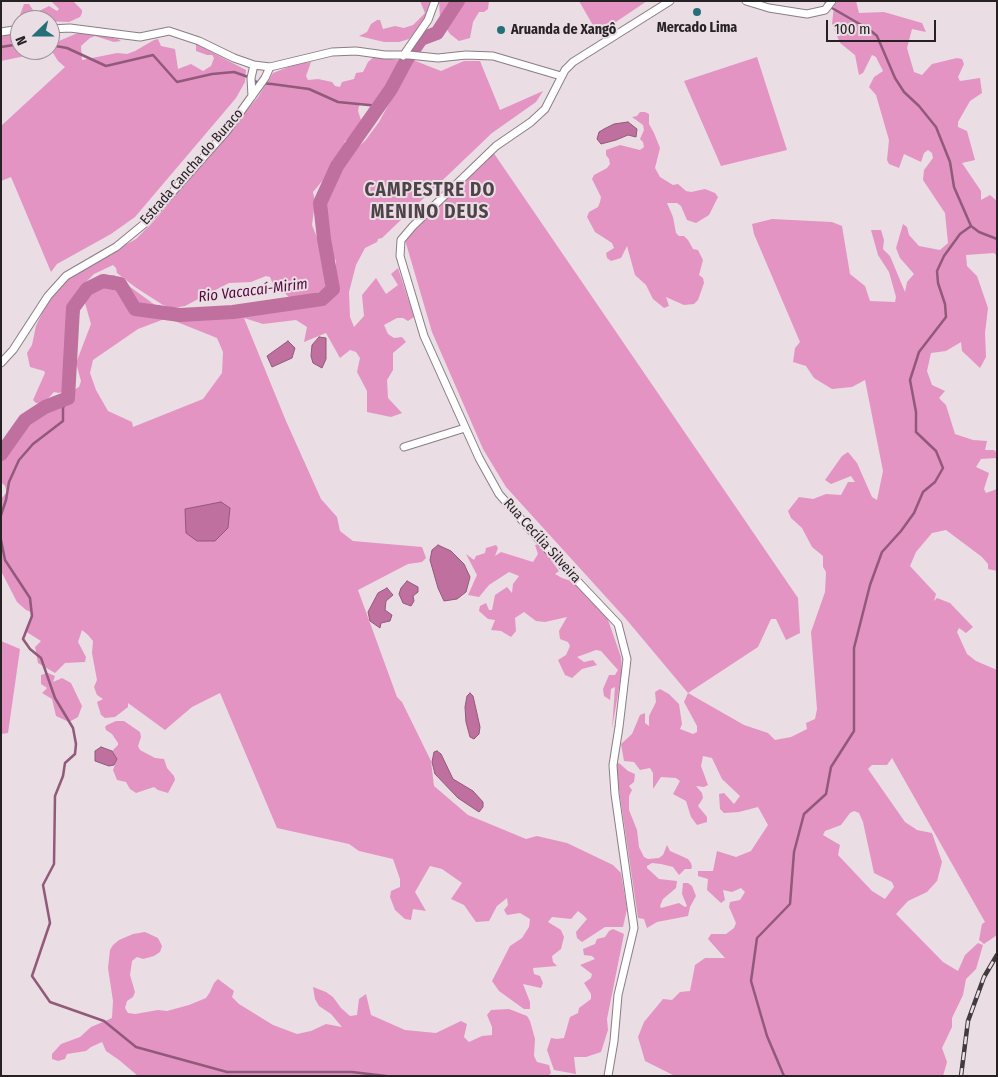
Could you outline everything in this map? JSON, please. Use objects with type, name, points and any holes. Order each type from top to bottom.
[{"type":"street","points":[[406,56],[428,20],[435,1]]},
{"type":"street","name":"Rua Cecília Silveira","points":[[608,1076],[614,1040],[618,995],[634,928],[613,765],[626,659],[618,624],[498,494],[465,428],[424,336],[400,256],[401,240],[413,226],[496,146],[531,122],[545,109],[561,76],[573,62],[670,1]]},
{"type":"street","points":[[746,1],[769,8],[807,14],[825,10],[832,1]]},
{"type":"street","points":[[60,28],[70,28],[140,37],[168,31],[199,41],[234,58],[254,65],[270,67],[332,52],[356,50],[385,55],[438,58],[466,55],[492,56],[561,76]]},
{"type":"street","points":[[252,96],[251,78],[254,65]]},
{"type":"street","name":"Estrada Cancha do Buraco","points":[[1,363],[13,350],[48,296],[66,276],[116,247],[144,224],[226,132],[265,78],[270,67]]},
{"type":"street","points":[[404,447],[465,428]]},
{"type":"shaded area","points":[[51,1],[73,1],[82,10],[82,13],[80,17],[69,22],[60,22],[59,9]]},
{"type":"shaded area","points":[[420,1],[431,1],[430,12],[409,39],[399,42],[384,42],[359,36],[367,32],[371,24],[377,20],[380,20],[383,29],[395,26],[404,28],[413,25],[425,13]]},
{"type":"shaded area","points":[[439,1],[489,1],[488,9],[484,12],[479,12],[473,22],[470,38],[459,41],[450,34],[440,19]]},
{"type":"shaded area","points":[[579,1],[647,1],[598,34]]},
{"type":"shaded area","points":[[837,1],[856,1],[859,13],[884,12],[922,23],[926,32],[912,29],[907,48],[914,72],[922,75],[932,64],[957,58],[962,59],[964,64],[958,77],[960,81],[980,78],[982,93],[970,101],[958,122],[958,127],[967,131],[975,160],[962,163],[981,191],[981,200],[990,195],[997,201],[997,256],[994,253],[966,255],[967,266],[977,276],[988,308],[985,333],[986,357],[980,368],[962,351],[961,342],[946,351],[931,353],[927,371],[932,385],[945,391],[939,398],[946,405],[955,434],[973,440],[987,441],[985,450],[994,450],[997,453],[996,458],[981,459],[976,467],[989,473],[984,489],[986,493],[997,489],[997,571],[988,569],[988,564],[982,557],[946,530],[932,533],[916,552],[910,566],[936,594],[934,601],[937,598],[950,603],[973,627],[966,633],[959,628],[957,632],[967,654],[976,661],[997,670],[997,935],[984,944],[979,940],[982,924],[985,922],[892,758],[887,765],[872,765],[868,769],[905,822],[917,830],[932,833],[942,862],[937,881],[927,892],[908,901],[896,914],[943,962],[958,971],[965,955],[978,943],[983,945],[976,969],[966,979],[963,995],[952,1018],[952,1027],[942,1048],[947,1062],[943,1076],[675,1076],[645,1061],[638,1037],[644,1022],[663,999],[672,1000],[680,992],[690,991],[695,965],[705,958],[725,958],[708,939],[711,934],[726,934],[734,928],[736,923],[729,907],[730,902],[740,900],[745,892],[741,888],[732,892],[723,890],[725,900],[721,903],[707,890],[708,879],[698,876],[698,871],[713,871],[717,851],[736,857],[751,851],[768,825],[758,807],[739,812],[724,813],[720,809],[719,794],[724,793],[734,804],[740,796],[722,779],[712,758],[703,756],[701,766],[708,785],[704,787],[696,786],[702,793],[703,798],[698,806],[707,817],[707,822],[697,825],[691,817],[686,801],[673,794],[680,781],[676,778],[661,777],[653,789],[653,773],[650,768],[640,770],[634,762],[624,761],[621,744],[632,734],[640,715],[645,713],[645,723],[649,726],[649,716],[656,702],[655,692],[660,689],[669,694],[679,704],[682,724],[680,729],[693,734],[697,732],[697,726],[684,702],[688,693],[744,725],[768,733],[775,740],[791,737],[807,729],[806,723],[815,719],[817,709],[811,632],[825,592],[826,572],[823,567],[823,556],[812,547],[802,528],[791,518],[788,511],[799,497],[813,499],[826,494],[841,495],[848,482],[855,482],[851,476],[831,484],[825,480],[842,456],[848,452],[857,463],[872,497],[877,500],[883,471],[865,380],[852,387],[832,389],[814,378],[806,366],[793,362],[795,348],[800,342],[754,234],[752,224],[772,219],[832,222],[842,226],[850,274],[865,286],[870,301],[895,302],[896,297],[889,272],[878,255],[871,230],[881,230],[884,240],[883,249],[890,256],[905,292],[907,282],[914,274],[900,258],[896,248],[903,224],[907,227],[909,235],[919,246],[940,250],[948,243],[945,213],[923,180],[924,170],[933,158],[932,153],[928,150],[924,153],[921,162],[904,154],[899,168],[889,164],[887,160],[889,140],[876,95],[869,87],[874,77],[883,71],[876,57],[872,55],[863,73],[859,75],[855,55],[840,43],[832,24],[834,6]],"holes":[[[854,811],[859,813],[863,822],[874,873],[892,882],[894,887],[885,899],[872,891],[838,855],[840,845],[823,835],[825,831],[841,825],[850,813]]]},
{"type":"shaded area","points":[[24,4],[29,4],[33,10],[22,10]]},
{"type":"shaded area","points":[[49,6],[55,10],[41,10]]},
{"type":"shaded area","points":[[80,32],[121,41],[114,42],[95,36],[90,38],[81,46],[82,60],[117,53],[127,54],[158,39],[161,46],[175,49],[178,69],[191,64],[203,71],[211,66],[214,58],[212,55],[196,51],[196,44],[246,70],[245,82],[236,98],[135,217],[111,234],[57,264],[51,272],[11,177],[1,181],[1,126],[65,67],[57,60],[60,60],[60,41]]},
{"type":"shaded area","points":[[10,34],[10,59],[1,61],[1,37]]},
{"type":"shaded area","points":[[375,56],[402,61],[389,78],[386,91],[379,101],[375,105],[361,104],[359,106],[358,111],[361,120],[357,133],[344,142],[349,145],[346,152],[333,160],[323,180],[313,192],[315,202],[312,225],[325,257],[328,275],[326,288],[299,298],[289,297],[272,282],[270,277],[266,276],[251,282],[229,283],[185,306],[173,308],[163,305],[135,287],[117,273],[113,265],[94,274],[85,283],[79,305],[80,312],[75,325],[77,337],[73,364],[75,383],[70,389],[59,393],[54,392],[44,403],[36,403],[33,400],[45,373],[30,367],[27,353],[32,345],[36,326],[42,313],[50,299],[65,282],[76,272],[136,239],[153,222],[258,97],[273,73],[296,64],[311,62],[306,76],[308,80],[318,79],[332,82],[335,86],[340,87],[342,82],[354,79],[356,73],[363,72],[368,62]]},
{"type":"shaded area","points":[[757,57],[787,150],[721,166],[684,81]]},
{"type":"shaded area","points":[[413,60],[441,71],[464,61],[480,61],[500,110],[543,91],[536,102],[492,133],[382,238],[365,248],[356,265],[349,292],[350,317],[354,327],[364,316],[362,295],[376,278],[386,294],[398,285],[391,274],[398,268],[414,317],[408,321],[403,318],[397,318],[384,325],[388,334],[394,338],[402,337],[406,342],[393,353],[393,370],[387,380],[388,398],[402,413],[391,417],[367,412],[367,391],[357,372],[360,358],[356,352],[350,350],[340,358],[326,333],[304,342],[307,327],[296,320],[263,324],[244,318],[286,421],[321,499],[337,517],[340,531],[353,541],[422,547],[426,558],[422,562],[408,564],[358,590],[397,697],[402,702],[431,761],[434,786],[468,815],[526,839],[537,836],[567,843],[613,865],[621,873],[627,909],[623,927],[605,927],[582,942],[577,938],[576,932],[587,919],[578,911],[571,919],[552,917],[548,922],[561,930],[564,937],[561,949],[552,956],[553,962],[557,966],[533,968],[534,974],[540,976],[543,983],[541,988],[523,984],[530,1002],[530,1009],[524,1009],[499,991],[492,981],[510,946],[522,938],[529,927],[530,919],[520,913],[507,915],[504,910],[508,905],[507,898],[497,906],[489,921],[476,922],[464,905],[451,899],[462,883],[442,869],[430,866],[415,892],[426,911],[413,909],[411,920],[405,919],[395,910],[390,897],[391,891],[400,887],[400,879],[393,859],[359,851],[349,844],[277,828],[220,693],[192,707],[165,730],[128,703],[128,707],[115,717],[105,718],[101,715],[97,702],[103,699],[97,695],[94,687],[97,680],[92,653],[93,641],[82,630],[78,642],[86,657],[85,662],[65,663],[55,673],[38,663],[35,647],[41,641],[25,631],[33,613],[17,602],[1,571],[1,499],[7,492],[1,482],[1,454],[7,444],[40,408],[79,387],[81,381],[76,363],[91,324],[85,303],[89,291],[102,277],[114,275],[159,308],[182,312],[203,309],[223,313],[235,306],[280,304],[331,295],[336,289],[336,261],[326,243],[321,197],[337,161],[343,160],[365,141],[379,122]],"holes":[[[167,318],[217,338],[223,352],[222,373],[203,399],[133,427],[132,422],[108,411],[96,390],[90,373],[93,360],[138,329]]]},
{"type":"shaded area","points":[[640,112],[649,114],[649,124],[660,148],[655,168],[660,177],[673,185],[678,184],[686,191],[691,192],[705,189],[715,193],[718,197],[709,215],[696,223],[687,220],[681,206],[677,203],[667,203],[673,217],[676,233],[679,236],[684,236],[693,249],[698,250],[703,260],[699,275],[703,278],[704,283],[698,300],[694,304],[684,305],[666,297],[669,306],[664,308],[653,299],[646,285],[635,275],[627,246],[621,258],[611,261],[607,258],[606,253],[614,248],[612,243],[595,232],[587,217],[589,212],[598,207],[600,202],[601,197],[592,179],[594,175],[607,168],[610,164],[606,150],[620,145],[640,150],[644,147],[640,139],[644,130],[643,125],[632,117],[637,116]]},
{"type":"shaded area","points":[[628,122],[637,129],[636,137],[628,135],[601,144],[597,139],[599,132],[604,129],[614,124]]},
{"type":"shaded area","points":[[493,152],[798,598],[800,633],[786,640],[776,619],[771,619],[758,647],[688,693],[626,619],[506,487],[483,449],[432,332],[405,240]]},
{"type":"shaded area","points":[[319,337],[326,338],[326,359],[322,368],[313,363],[311,356],[312,345]]},
{"type":"shaded area","points":[[288,341],[295,348],[292,358],[272,367],[267,356]]},
{"type":"shaded area","points":[[221,502],[230,508],[228,528],[215,541],[197,541],[186,533],[185,509]]},
{"type":"shaded area","points":[[539,544],[559,571],[555,574],[574,582],[607,617],[621,657],[622,670],[612,729],[615,687],[611,689],[610,700],[604,696],[603,689],[609,675],[615,675],[618,670],[601,651],[596,650],[577,657],[584,662],[593,660],[597,665],[582,669],[572,678],[565,675],[558,660],[566,655],[570,646],[568,642],[560,639],[559,631],[567,617],[545,622],[536,621],[524,612],[515,618],[516,631],[511,637],[501,631],[491,630],[495,620],[488,619],[479,611],[480,606],[486,603],[489,610],[492,610],[495,595],[507,587],[512,593],[513,584],[519,576],[509,572],[489,585],[479,597],[468,595],[477,575],[466,554],[474,560],[476,556],[485,553],[486,548],[496,545],[498,548],[495,556],[501,552],[533,562],[538,554],[535,545]]},
{"type":"shaded area","points":[[438,545],[451,551],[464,564],[470,577],[466,592],[457,599],[444,601],[438,588],[430,560],[432,550]]},
{"type":"shaded area","points":[[407,581],[418,587],[418,592],[413,596],[414,601],[411,606],[403,603],[399,594]]},
{"type":"shaded area","points":[[387,588],[393,595],[386,601],[385,610],[392,615],[390,621],[381,623],[380,628],[370,621],[368,612],[378,593]]},
{"type":"shaded area","points":[[1,641],[20,649],[8,733],[1,734]]},
{"type":"shaded area","points":[[48,673],[55,676],[53,682],[62,678],[71,683],[82,706],[78,717],[69,722],[56,716],[52,699],[42,693],[47,688],[41,684],[41,675]]},
{"type":"shaded area","points":[[470,693],[473,696],[480,727],[479,734],[474,739],[470,737],[466,722],[465,707],[467,696]]},
{"type":"shaded area","points":[[116,721],[124,721],[140,732],[141,737],[138,746],[140,750],[155,758],[164,759],[167,768],[175,780],[168,793],[154,787],[136,793],[130,789],[126,782],[117,780],[113,770],[117,759],[112,751],[118,743],[105,727]]},
{"type":"shaded area","points":[[101,747],[112,751],[117,759],[114,765],[109,766],[95,761],[95,751]]},
{"type":"shaded area","points":[[437,751],[441,754],[453,779],[473,791],[483,802],[483,807],[479,812],[458,798],[435,774],[432,762],[434,752]]},
{"type":"shaded area","points":[[619,763],[635,774],[634,782],[629,786],[632,790],[629,796],[629,810],[637,830],[639,847],[644,857],[648,859],[659,858],[663,855],[667,845],[670,851],[688,859],[691,863],[691,869],[685,869],[679,875],[673,867],[652,863],[647,866],[659,879],[677,881],[676,888],[663,899],[661,908],[679,903],[685,907],[687,906],[682,894],[683,883],[688,883],[692,886],[696,896],[688,916],[657,922],[647,928],[644,919],[638,918],[616,769]]},
{"type":"shaded area","points":[[613,929],[624,934],[607,1019],[608,1030],[601,1052],[586,1057],[574,1057],[576,1074],[554,1070],[547,1050],[551,1038],[564,1038],[570,1017],[578,1013],[579,1008],[591,999],[591,994],[584,983],[591,978],[592,974],[580,965],[595,959],[592,956],[584,955],[583,949],[595,944],[597,939],[605,937]]},
{"type":"shaded area","points":[[145,932],[158,938],[162,946],[160,952],[154,956],[143,959],[137,957],[132,961],[130,975],[135,992],[133,997],[127,1001],[125,1008],[128,1013],[167,1011],[189,1005],[206,998],[218,979],[234,991],[232,997],[239,1004],[273,1025],[297,1034],[311,1031],[326,1024],[342,1027],[331,1014],[319,1006],[315,999],[313,987],[333,997],[350,1016],[357,1015],[359,999],[366,994],[371,1015],[405,1030],[436,1033],[461,1021],[467,1024],[464,1037],[469,1042],[482,1036],[492,1035],[492,1027],[487,1015],[491,1010],[509,1009],[527,1016],[535,1039],[534,1056],[537,1062],[549,1065],[551,1073],[548,1076],[138,1076],[106,1051],[102,1042],[86,1051],[67,1054],[65,1059],[58,1061],[52,1059],[52,1054],[61,1044],[80,1037],[91,1027],[112,1018],[113,1001],[108,968],[110,950],[119,940],[133,934]]},
{"type":"waterway","name":"Rio Vacacaí-Mirim","points":[[1,454],[25,420],[45,407],[68,398],[73,308],[87,289],[103,281],[120,284],[135,309],[180,315],[233,312],[322,299],[333,289],[320,203],[337,166],[391,89],[407,59],[421,39],[437,33],[458,1]]},
{"type":"waterway","points":[[825,1],[832,8],[877,36],[895,78],[904,92],[919,106],[936,127],[950,162],[954,187],[971,226],[979,232],[997,239]]},
{"type":"waterway","points":[[1,47],[10,46]]},
{"type":"waterway","points":[[60,47],[67,48],[106,66],[153,55],[177,82],[212,74],[234,72],[251,78],[258,83],[309,89],[338,102],[379,106]]},
{"type":"waterway","points":[[784,1076],[767,1036],[751,981],[757,938],[790,904],[794,852],[804,814],[826,794],[831,767],[854,731],[854,648],[870,585],[882,552],[901,531],[914,513],[923,492],[935,482],[943,468],[936,451],[916,432],[916,412],[910,380],[919,352],[946,317],[945,304],[938,283],[937,271],[944,256],[960,234],[971,226]]},
{"type":"waterway","points":[[1,515],[9,482],[19,460],[33,444],[63,421],[63,408],[68,398]]},
{"type":"waterway","points":[[1,540],[5,560],[30,598],[32,616],[23,639],[30,649],[41,658],[55,698],[73,728],[76,744],[75,754],[65,763],[63,776],[55,796],[54,864],[43,885],[50,923],[32,976],[50,1002],[104,1021],[136,1047],[227,1072],[352,1072],[386,1076]]},
{"type":"railway","points":[[961,1076],[968,1021],[984,977],[997,955]]},
{"type":"place","name":"Mercado Lima","points":[[697,12]]},
{"type":"place","name":"Aruanda de Xangô","points":[[501,30]]},
{"type":"district","name":"CAMPESTRE DO MENINO DEUS","points":[[430,202]]}]
